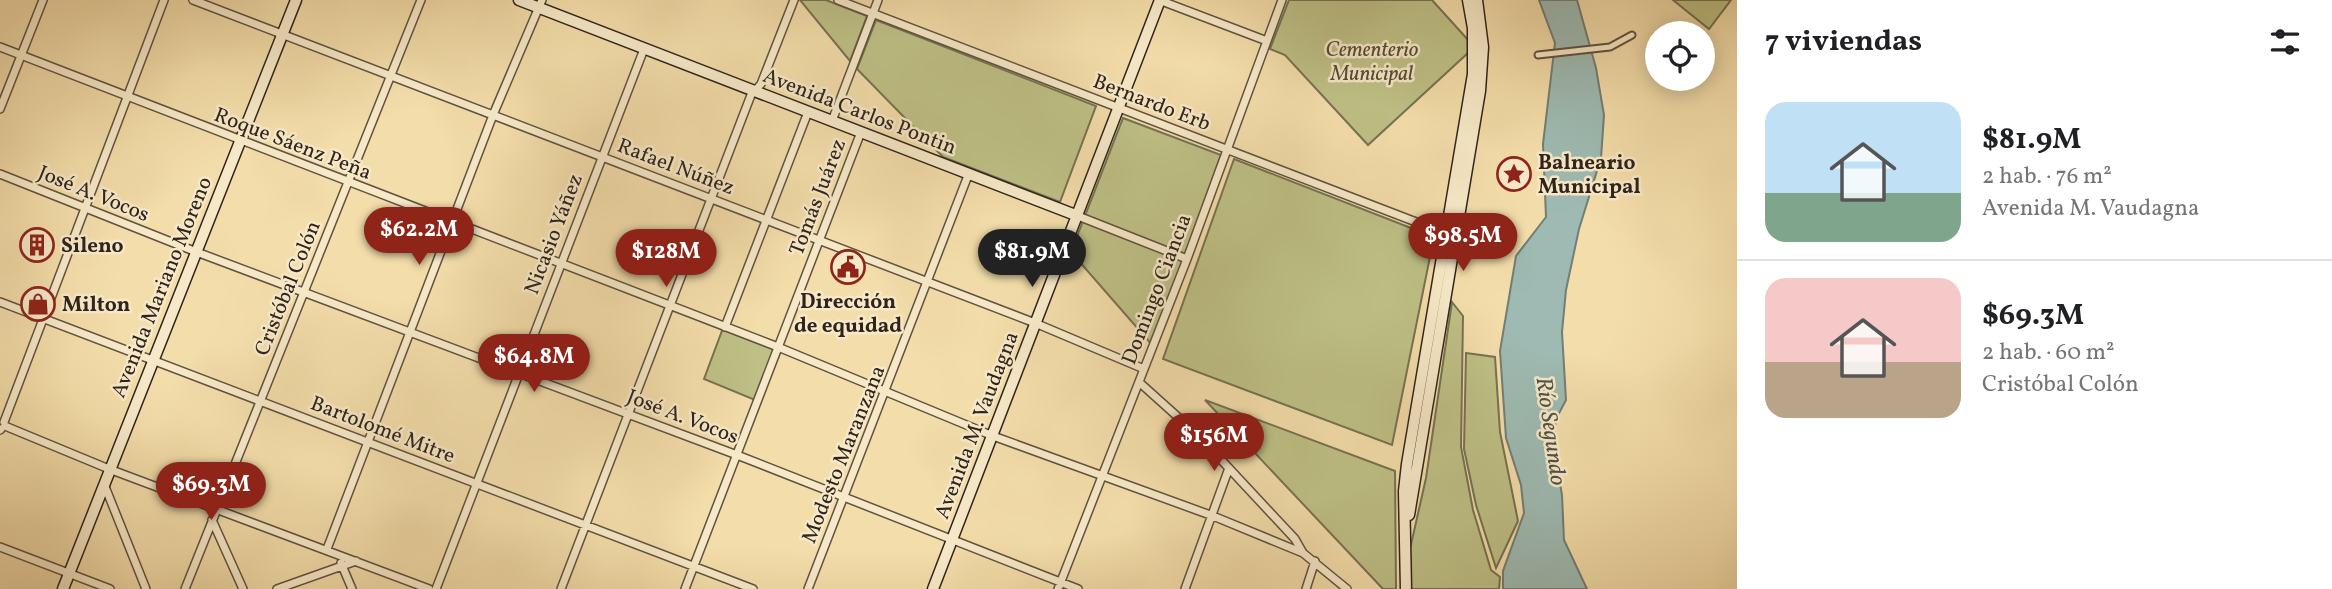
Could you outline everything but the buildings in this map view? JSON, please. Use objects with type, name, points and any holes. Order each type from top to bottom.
[{"type":"main road","name":"Avenida Mariano Moreno","points":[[63,589],[194,251],[241,142],[296,0]]},
{"type":"main road","name":"Avenida Carlos Pontin","points":[[519,0],[540,4],[644,49],[1078,216]]},
{"type":"main road","name":"Avenida M. Vaudagna","points":[[933,589],[1120,109],[1159,0]]},
{"type":"main road","points":[[1449,235],[1473,74],[1473,28],[1468,0]]},
{"type":"main road","points":[[1406,589],[1407,464],[1482,73],[1483,47],[1477,0]]},
{"type":"street","points":[[0,109],[43,0]]},
{"type":"street","points":[[164,0],[2,426],[429,589]]},
{"type":"street","name":"Rafael Núñez","points":[[193,0],[819,239],[1035,323],[1144,369]]},
{"type":"street","name":"Cristóbal Colón","points":[[185,589],[421,0]]},
{"type":"street","points":[[561,589],[710,198],[754,91],[761,84],[794,0]]},
{"type":"street","name":"Bernardo Erb","points":[[838,0],[1449,235]]},
{"type":"street","points":[[832,121],[878,0]]},
{"type":"street","points":[[1159,0],[1267,41]]},
{"type":"street","name":"Domingo Ciancia","points":[[1059,586],[1186,260],[1282,0]]},
{"type":"street","points":[[327,549],[493,115],[540,4]]},
{"type":"street","points":[[1538,55],[1610,47],[1632,35]]},
{"type":"street","name":"Roque Sáenz Peña","points":[[0,47],[778,347],[993,436],[1213,516],[1303,553],[1347,589]]},
{"type":"street","name":"Nicasio Yáñez","points":[[436,589],[644,49]]},
{"type":"street","points":[[725,327],[807,112]]},
{"type":"street","name":"Tomás Juárez","points":[[685,589],[861,132]]},
{"type":"street","name":"Modesto Maranzana","points":[[808,589],[969,173]]},
{"type":"street","name":"José A. Vocos","points":[[0,174],[194,251],[737,455],[1059,586],[1078,589]]},
{"type":"street","name":"Avenida Carlos Pontin","points":[[1078,216],[1186,260]]},
{"type":"street","name":"Bartolomé Mitre","points":[[0,302],[753,589]]},
{"type":"street","points":[[1139,382],[1229,468],[1295,539],[1303,553]]},
{"type":"street","points":[[1185,589],[1229,468]]},
{"type":"street","points":[[104,484],[146,589]]},
{"type":"street","points":[[212,520],[243,589]]},
{"type":"street","points":[[0,547],[110,589]]},
{"type":"street","points":[[337,553],[352,589]]},
{"type":"street","points":[[277,589],[357,561]]},
{"type":"street","points":[[1306,589],[1315,561]]},
{"type":"green space","points":[[800,0],[826,0],[867,16],[850,61]]},
{"type":"green space","name":"Cementerio Municipal","points":[[1289,0],[1432,0],[1469,41],[1469,52],[1368,145],[1285,55],[1270,49]]},
{"type":"green space","points":[[1673,0],[1731,0],[1715,21],[1699,21]]},
{"type":"green space","points":[[876,20],[1096,106],[1060,202],[943,157],[857,69]]},
{"type":"green space","points":[[1123,118],[1221,155],[1153,346],[1071,252]]},
{"type":"green space","points":[[1234,159],[1434,237],[1392,445],[1163,359]]},
{"type":"green space","points":[[1452,302],[1463,316],[1461,447],[1473,510],[1491,570],[1500,577],[1499,589],[1411,589],[1410,549],[1426,478]]},
{"type":"green space","points":[[723,328],[774,348],[755,400],[704,379]]},
{"type":"green space","points":[[1466,353],[1495,357],[1500,432],[1518,521],[1496,568],[1476,505],[1464,449]]},
{"type":"green space","points":[[1205,400],[1395,471],[1396,589],[1383,589]]},
{"type":"water","name":"Río Segundo","points":[[1539,0],[1577,0],[1596,68],[1604,115],[1601,158],[1579,229],[1566,290],[1562,332],[1566,400],[1556,419],[1553,443],[1562,495],[1564,540],[1587,589],[1503,589],[1503,571],[1524,513],[1521,485],[1506,438],[1500,351],[1516,256],[1546,217],[1543,144],[1555,43]]},
{"type":"place","name":"Balneario Municipal","points":[[1514,174]]},
{"type":"place","name":"Sileno","points":[[37,245]]},
{"type":"place","name":"Dirección de equidad","points":[[848,267]]},
{"type":"place","name":"Milton","points":[[38,304]]}]
